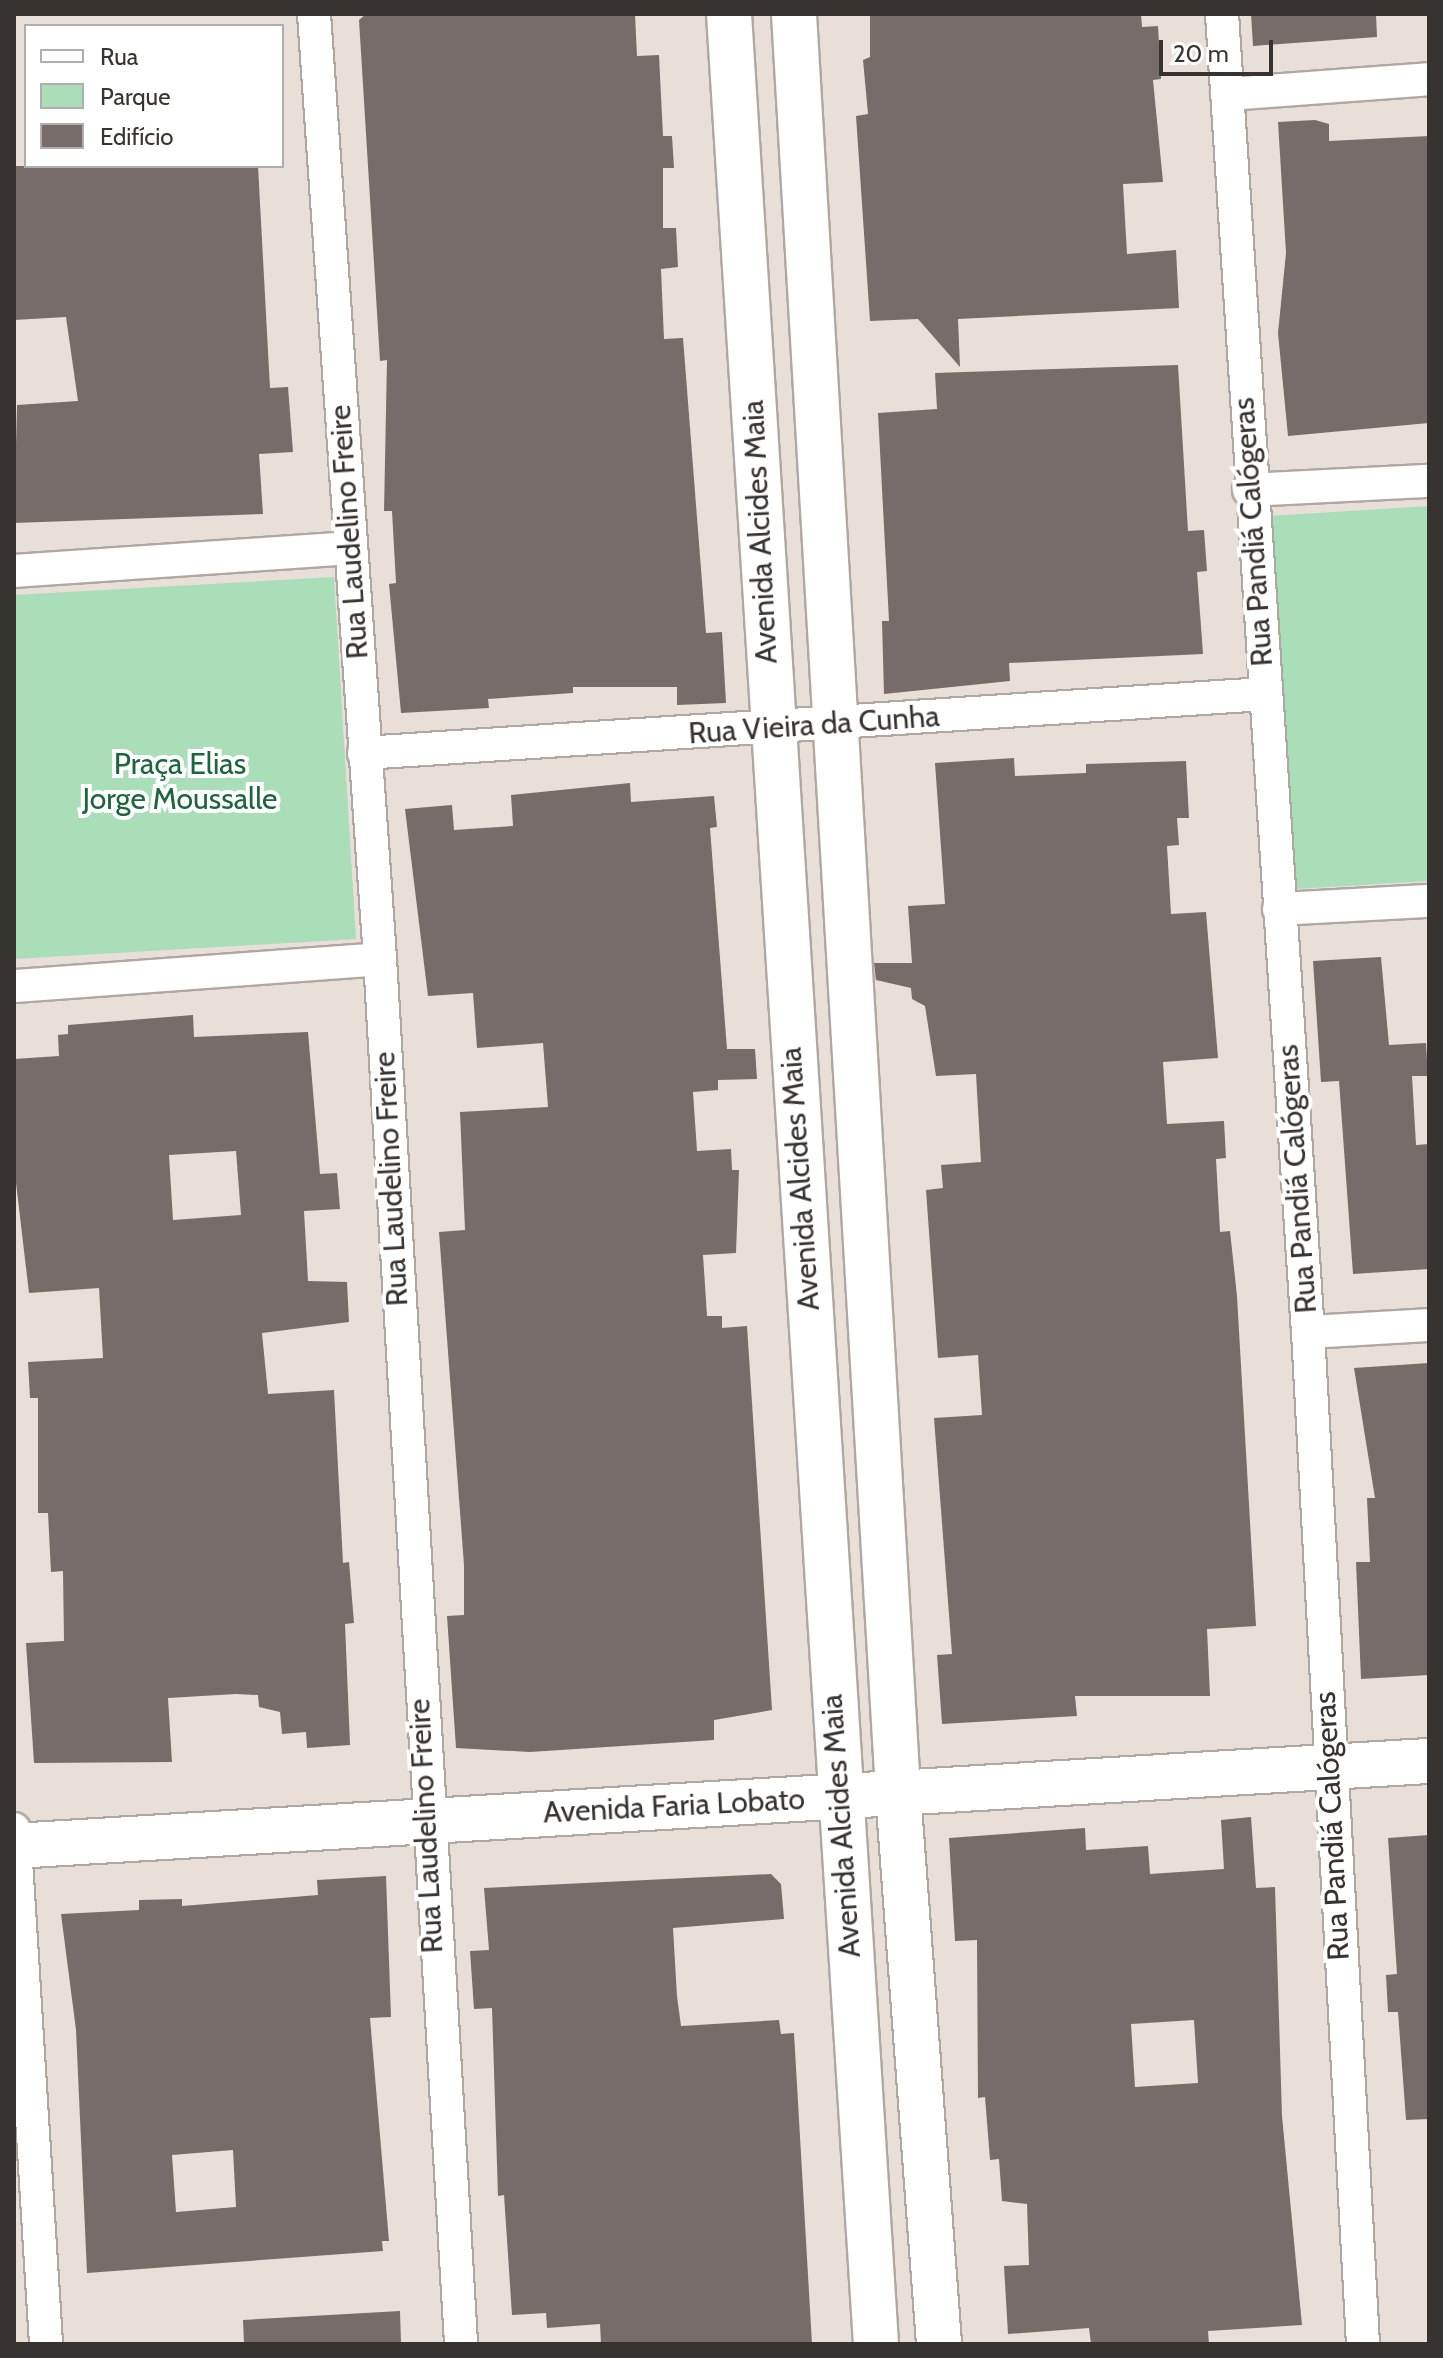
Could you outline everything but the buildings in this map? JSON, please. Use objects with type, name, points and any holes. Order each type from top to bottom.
[{"type":"street","name":"Rua Laudelino Freire","points":[[314,14],[380,959],[426,1821],[461,2344]]},
{"type":"street","name":"Avenida Alcides Maia","points":[[729,14],[771,727],[876,2344]]},
{"type":"street","name":"Avenida Alcides Maia","points":[[794,14],[841,724],[898,1793],[939,2344]]},
{"type":"street","name":"Rua Pandiá Calógeras","points":[[1222,14],[1249,490],[1308,1332],[1328,1767],[1363,2344]]},
{"type":"street","points":[[1227,94],[1429,79]]},
{"type":"street","points":[[1249,490],[1429,481]]},
{"type":"street","points":[[14,571],[350,548]]},
{"type":"street","name":"Rua Vieira da Cunha","points":[[364,753],[1263,694]]},
{"type":"street","points":[[1279,909],[1429,901]]},
{"type":"street","points":[[14,986],[380,959]]},
{"type":"street","points":[[1308,1332],[1429,1325]]},
{"type":"street","name":"Avenida Faria Lobato","points":[[14,1840],[426,1821],[1429,1761]]},
{"type":"street","points":[[14,1840],[46,2344]]},
{"type":"green space","points":[[1429,506],[1429,881],[1296,889],[1269,516]]},
{"type":"green space","name":"Praça Elias Jorge Moussalle","points":[[334,577],[356,939],[14,959],[14,595]]}]
